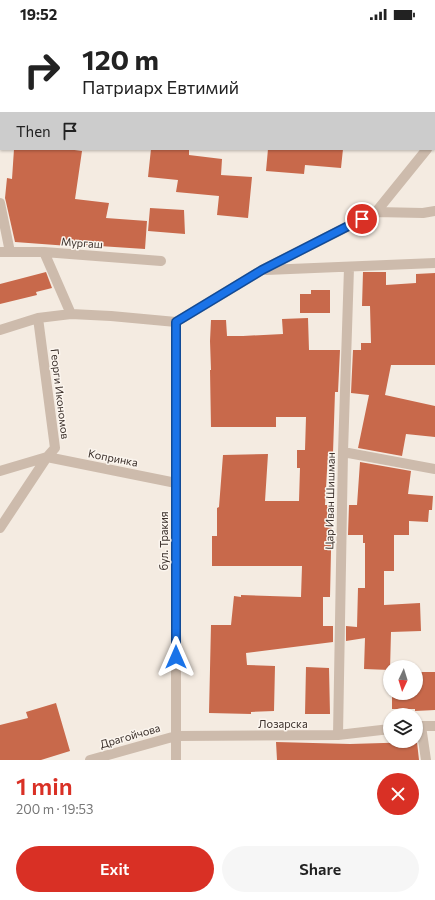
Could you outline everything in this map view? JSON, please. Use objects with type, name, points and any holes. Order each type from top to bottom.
[{"type":"street","points":[[0,330],[38,318],[70,314],[176,322],[262,270],[376,212],[426,150]]},
{"type":"street","points":[[0,203],[5,252]]},
{"type":"street","points":[[376,212],[424,213],[435,211]]},
{"type":"street","name":"Мургаш","points":[[5,252],[44,252],[161,261]]},
{"type":"street","points":[[44,252],[70,314]]},
{"type":"street","points":[[262,270],[435,264]]},
{"type":"street","name":"Цар Иван Шишман","points":[[338,736],[343,452],[349,268]]},
{"type":"street","name":"Георги Икономов","points":[[0,528],[47,457],[55,448],[38,318]]},
{"type":"street","name":"бул. Тракия","points":[[176,322],[176,760]]},
{"type":"street","points":[[343,452],[435,469]]},
{"type":"street","name":"Копринка","points":[[0,471],[47,457],[176,483]]},
{"type":"street","points":[[423,726],[435,726]]},
{"type":"street","name":"Лозарска","points":[[176,736],[338,736],[383,730]]},
{"type":"street","name":"Драгойчова","points":[[90,760],[176,736]]},
{"type":"street","points":[[423,745],[426,760]]},
{"type":"building","points":[[14,150],[82,151],[75,199],[109,203],[106,218],[147,221],[145,249],[15,242],[5,198],[7,178],[12,179]]},
{"type":"building","points":[[151,150],[189,150],[189,155],[222,159],[221,175],[252,177],[248,218],[217,215],[219,196],[176,192],[178,180],[148,177]]},
{"type":"building","points":[[268,150],[343,150],[341,168],[305,165],[304,174],[266,171]]},
{"type":"building","points":[[150,208],[184,210],[185,234],[148,231]]},
{"type":"building","points":[[46,272],[52,288],[36,292],[37,295],[0,304],[0,284]]},
{"type":"building","points":[[363,272],[386,272],[386,285],[416,283],[416,274],[435,273],[435,365],[391,365],[385,395],[435,406],[435,437],[406,434],[402,456],[358,448],[369,395],[351,393],[353,350],[361,350],[361,343],[371,343],[370,306],[362,306]]},
{"type":"building","points":[[311,290],[330,290],[330,313],[300,313],[300,294],[311,294]]},
{"type":"building","points":[[308,318],[309,350],[340,350],[338,392],[335,392],[333,453],[328,453],[325,505],[332,505],[330,597],[323,597],[323,626],[333,626],[333,642],[246,653],[247,665],[275,666],[274,711],[251,712],[251,714],[209,713],[211,625],[231,625],[234,596],[301,597],[302,566],[212,566],[212,536],[217,536],[217,508],[219,507],[223,455],[268,454],[265,501],[299,501],[300,468],[297,468],[297,450],[305,450],[306,417],[276,417],[276,427],[211,427],[211,320],[226,320],[227,336],[243,336],[283,334],[282,319]]},
{"type":"building","points":[[360,462],[411,471],[408,494],[433,496],[432,510],[429,510],[428,522],[409,521],[409,535],[394,535],[394,571],[384,571],[384,605],[420,603],[421,631],[391,632],[390,660],[383,660],[383,670],[364,669],[365,638],[346,641],[346,626],[357,627],[358,588],[365,588],[365,543],[363,543],[363,535],[348,535],[349,505],[357,505]]},
{"type":"building","points":[[306,667],[329,668],[330,714],[305,714]]},
{"type":"building","points":[[423,672],[435,672],[435,710],[423,711],[423,708],[392,708],[392,700],[423,700]]},
{"type":"building","points":[[56,703],[70,751],[41,760],[0,760],[0,725],[28,718],[26,712]]},
{"type":"building","points":[[276,742],[350,744],[383,743],[383,748],[418,748],[419,760],[277,760]]},
{"type":"route","points":[[176,657],[176,322],[262,270],[362,219]]}]
